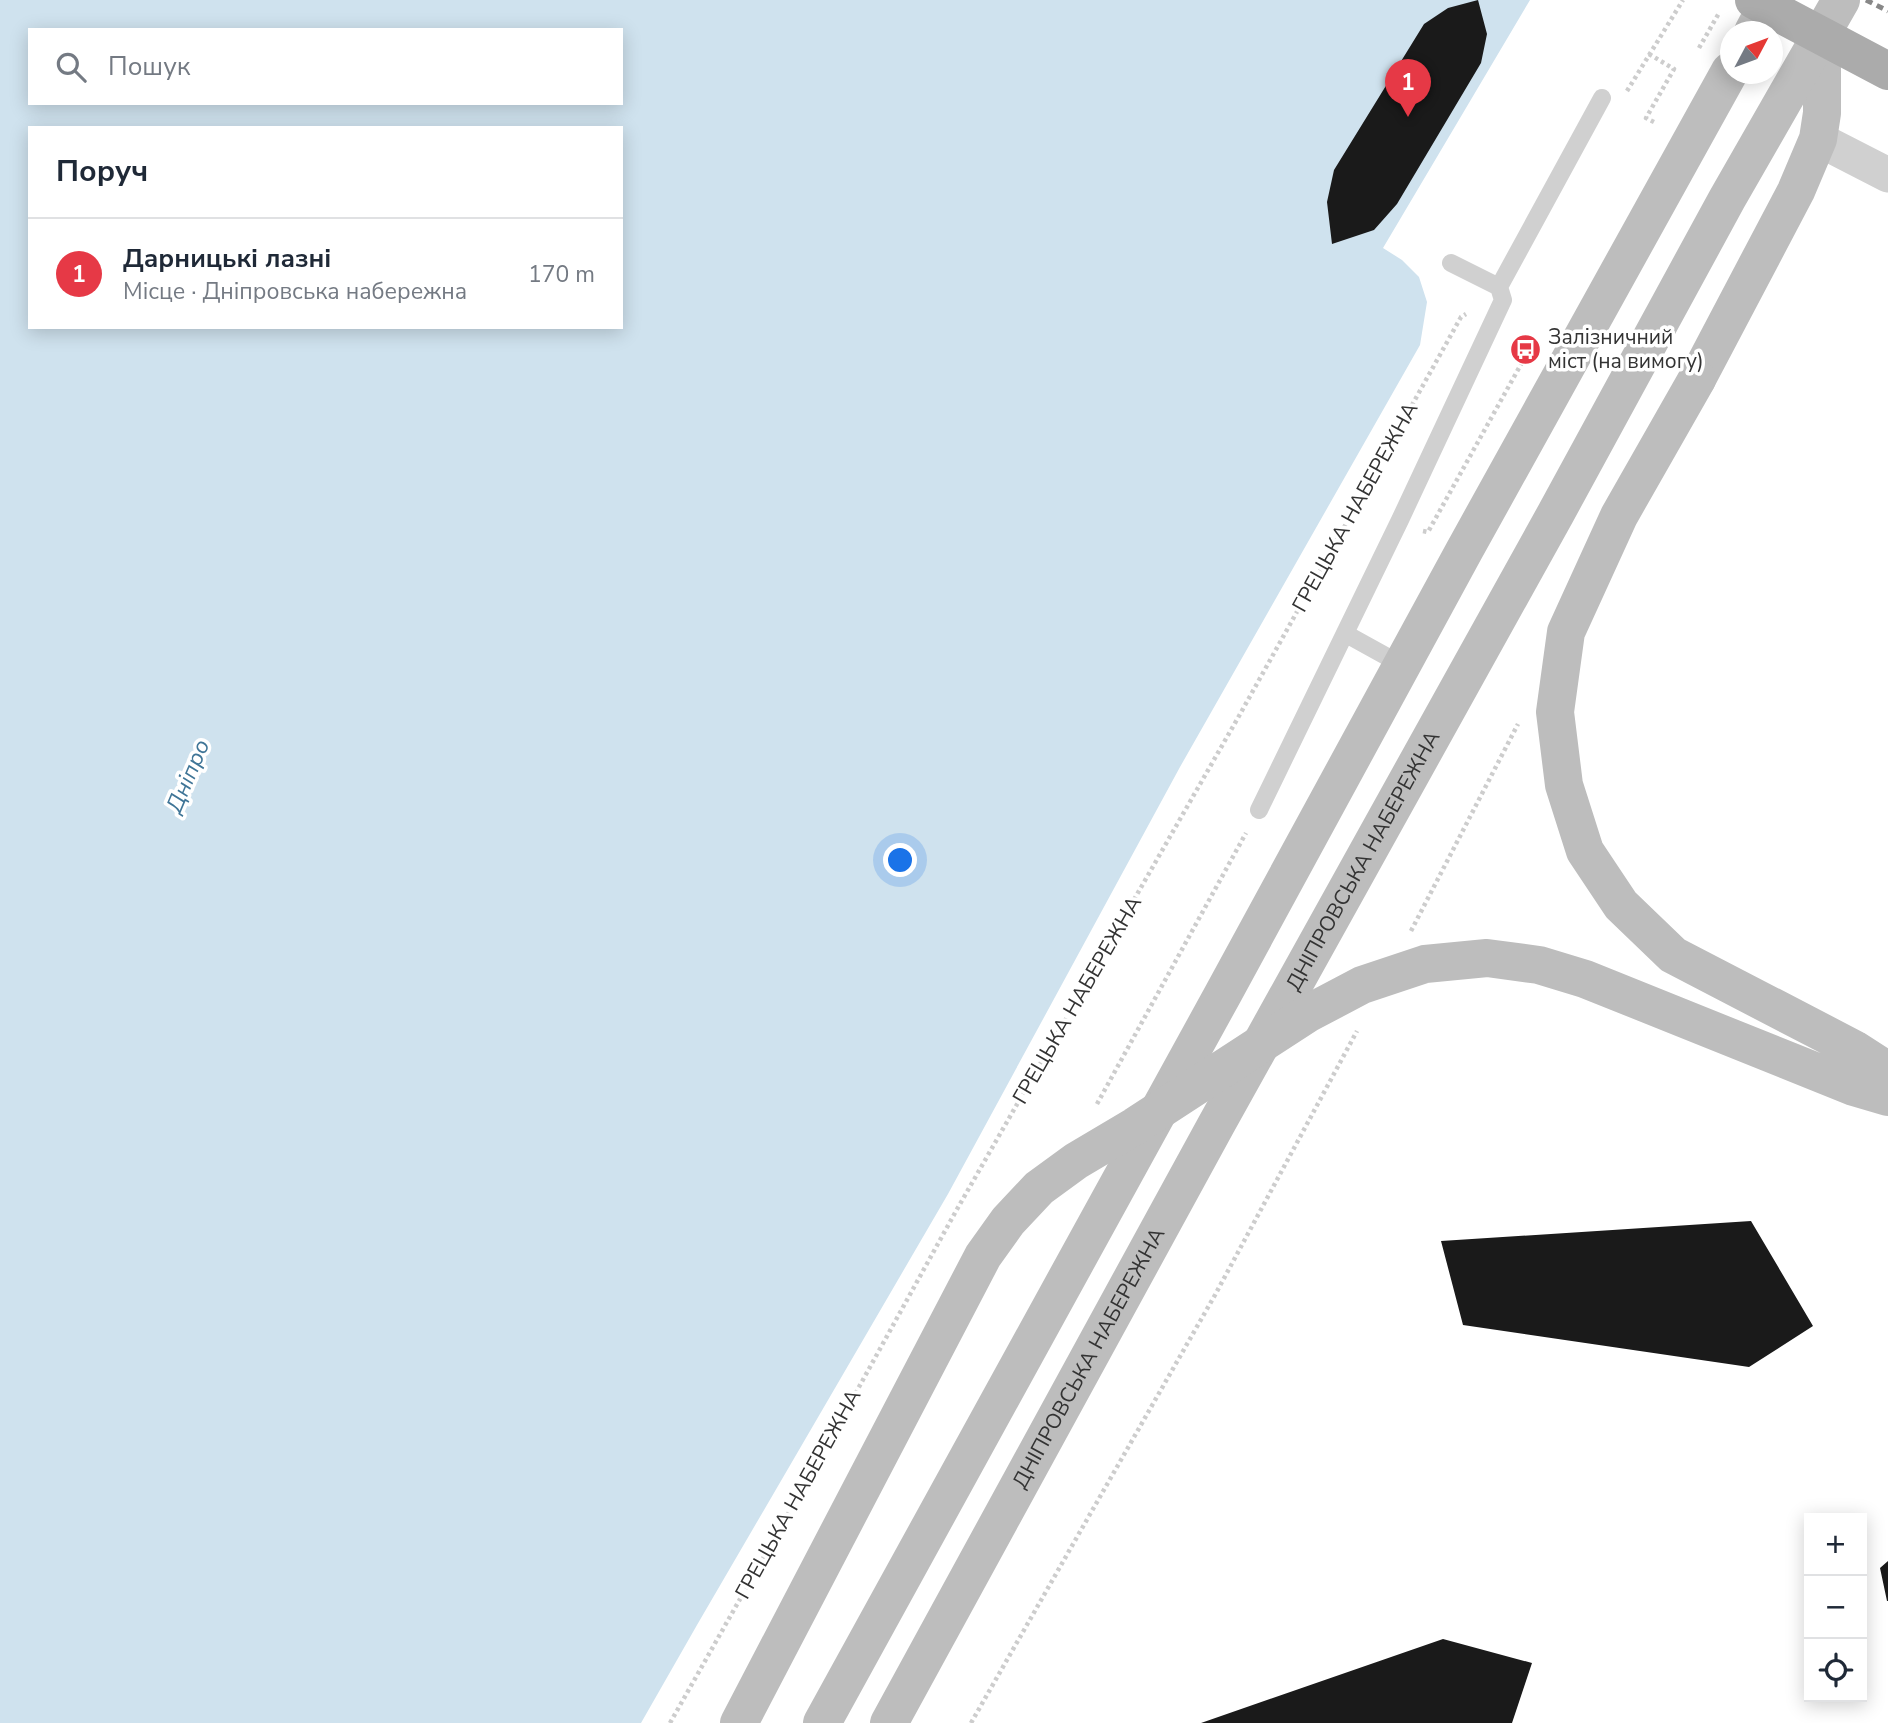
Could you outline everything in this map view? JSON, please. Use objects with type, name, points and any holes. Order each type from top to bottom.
[{"type":"main road","points":[[1754,0],[1888,71]]},
{"type":"main road","points":[[1759,21],[1770,0]]},
{"type":"main road","name":"ДНІПРОВСЬКА НАБЕРЕЖНА","points":[[889,1723],[1727,200],[1841,0]]},
{"type":"main road","points":[[1816,44],[1822,69],[1822,113],[1818,139],[1796,191],[1698,379],[1619,516],[1566,632],[1555,712],[1564,785],[1585,850],[1620,905],[1674,955],[1854,1049],[1888,1071]]},
{"type":"main road","points":[[822,1723],[1724,84]]},
{"type":"main road","points":[[739,1723],[983,1256],[1008,1221],[1039,1188],[1076,1161],[1135,1126],[1307,1014],[1362,985],[1424,964],[1487,958],[1539,965],[1585,979],[1854,1087],[1888,1097]]},
{"type":"street","points":[[1818,139],[1888,175]]},
{"type":"lane","points":[[1259,810],[1346,634],[1501,293],[1602,98]]},
{"type":"lane","points":[[1451,263],[1501,293]]},
{"type":"lane","points":[[1346,634],[1402,665]]},
{"type":"path","points":[[1649,54],[1674,69],[1647,118],[1656,123]]},
{"type":"path","name":"ГРЕЦЬКА НАБЕРЕЖНА","points":[[670,1723],[956,1211],[1239,716],[1461,317],[1501,293]]},
{"type":"path","points":[[1408,938],[1523,715]]},
{"type":"path","points":[[1094,1109],[1259,810]]},
{"type":"path","points":[[971,1723],[1215,1295],[1362,1022]]},
{"type":"water","name":"Дніпро","points":[[0,0],[1530,0],[1383,248],[1402,260],[1419,277],[1427,302],[1420,345],[1180,767],[948,1194],[641,1723],[0,1723]]},
{"type":"building","points":[[1478,0],[1487,34],[1481,63],[1397,204],[1374,230],[1332,244],[1327,202],[1334,170],[1424,24],[1448,8]]},
{"type":"building","points":[[1751,1221],[1813,1326],[1749,1367],[1463,1325],[1441,1241]]},
{"type":"building","points":[[1888,1561],[1888,1601],[1887,1601],[1880,1568]]},
{"type":"building","points":[[1443,1639],[1532,1663],[1512,1723],[1201,1723]]},
{"type":"railway","points":[[1866,0],[1888,11]]},
{"type":"place","name":"Дарницькі лазні","points":[[1408,117]]},
{"type":"place","name":"Залізничний міст (на вимогу)","points":[[1525,349]]}]
